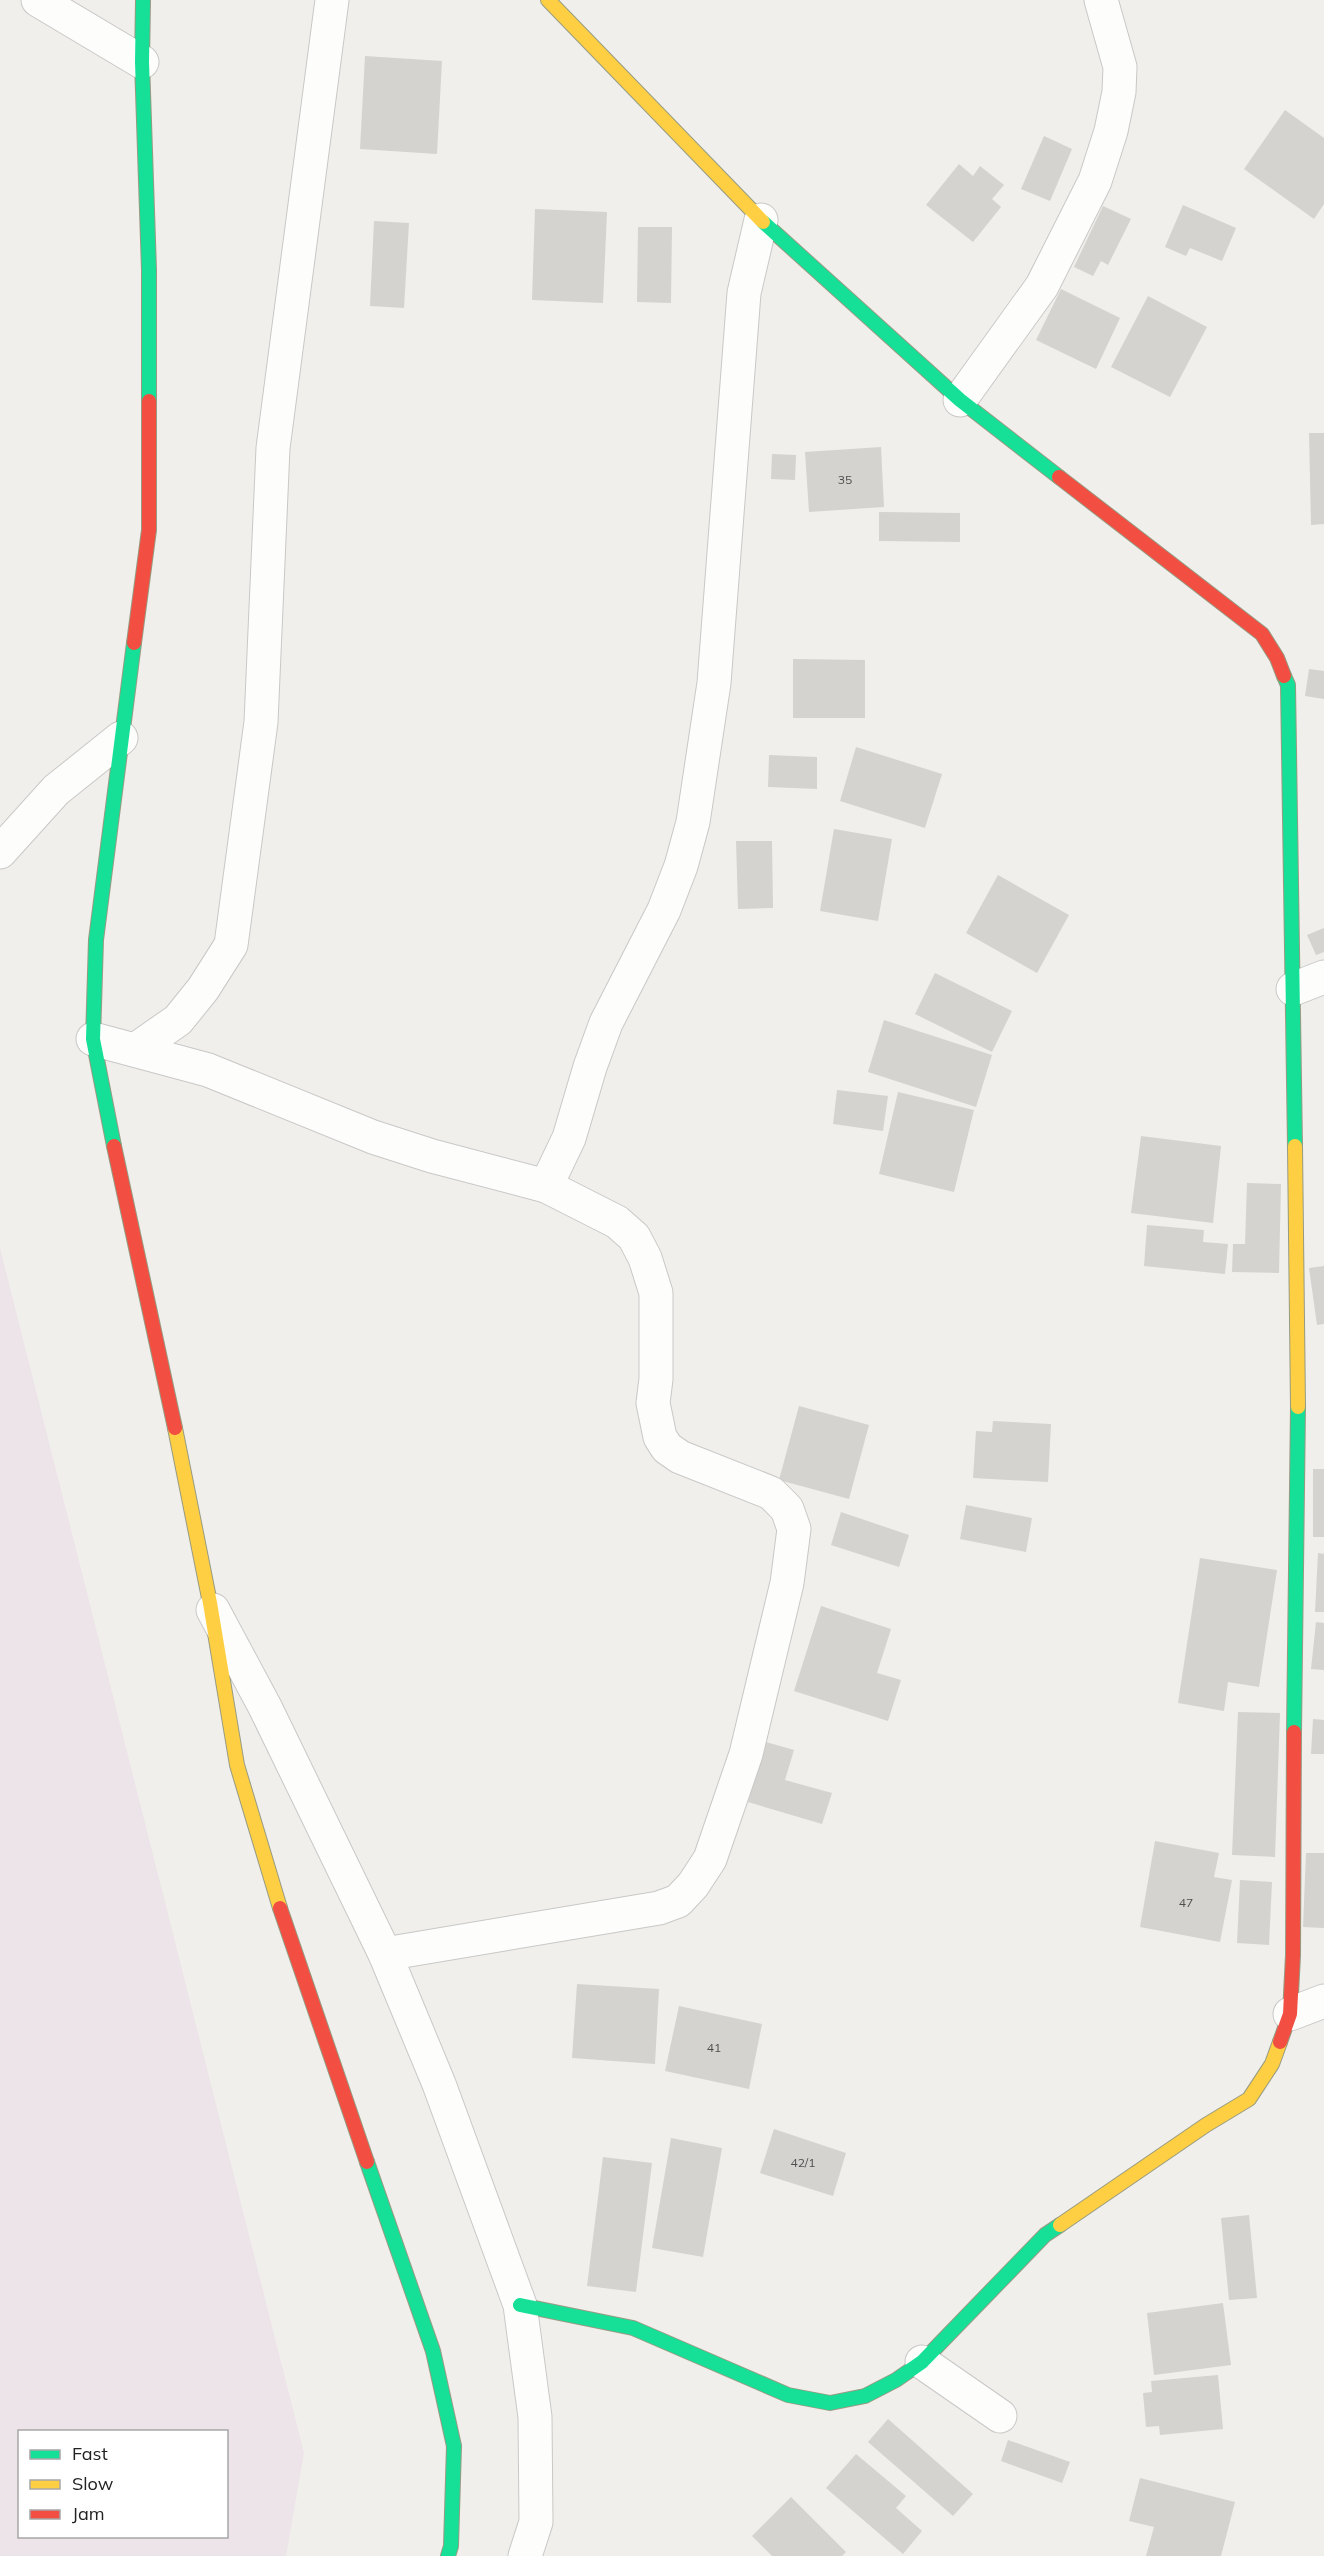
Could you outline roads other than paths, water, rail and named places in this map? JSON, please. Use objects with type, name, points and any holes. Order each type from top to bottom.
[{"type":"street","points":[[38,0],[142,63]]},
{"type":"street","points":[[143,0],[142,63],[149,270],[149,530],[96,940],[93,1039],[210,1603],[237,1765],[282,1918],[433,2351],[454,2446],[452,2546],[448,2556]]},
{"type":"street","points":[[135,1050],[178,1020],[203,988],[231,945],[261,722],[273,448],[332,0]]},
{"type":"street","points":[[520,2305],[633,2328],[788,2395],[830,2403],[865,2396],[896,2380],[922,2362],[1045,2235],[1206,2125],[1250,2099],[1272,2064],[1290,2014],[1293,1954],[1293,1780],[1299,1442],[1288,685],[1277,658],[1262,634],[960,400],[761,220],[548,0]]},
{"type":"street","points":[[960,400],[1042,286],[1095,181],[1111,131],[1120,83],[1120,67],[1101,0]]},
{"type":"street","points":[[546,1186],[569,1138],[606,1023],[664,910],[681,866],[693,822],[714,683],[744,293],[761,220]]},
{"type":"street","points":[[0,852],[56,790],[121,738]]},
{"type":"street","points":[[1293,989],[1324,977]]},
{"type":"street","points":[[93,1039],[208,1070],[373,1137],[432,1156],[546,1186],[617,1222],[634,1237],[645,1258],[656,1293],[656,1379],[653,1403],[660,1437],[667,1448],[681,1457],[771,1493],[787,1509],[794,1529],[787,1583],[746,1754],[710,1859],[693,1885],[678,1901],[659,1908],[385,1954]]},
{"type":"street","points":[[210,1603],[265,1707],[385,1954],[439,2084],[520,2305],[535,2417],[536,2522],[525,2556]]},
{"type":"street","points":[[1290,2014],[1324,2001]]},
{"type":"street","points":[[922,2362],[1000,2416]]}]
